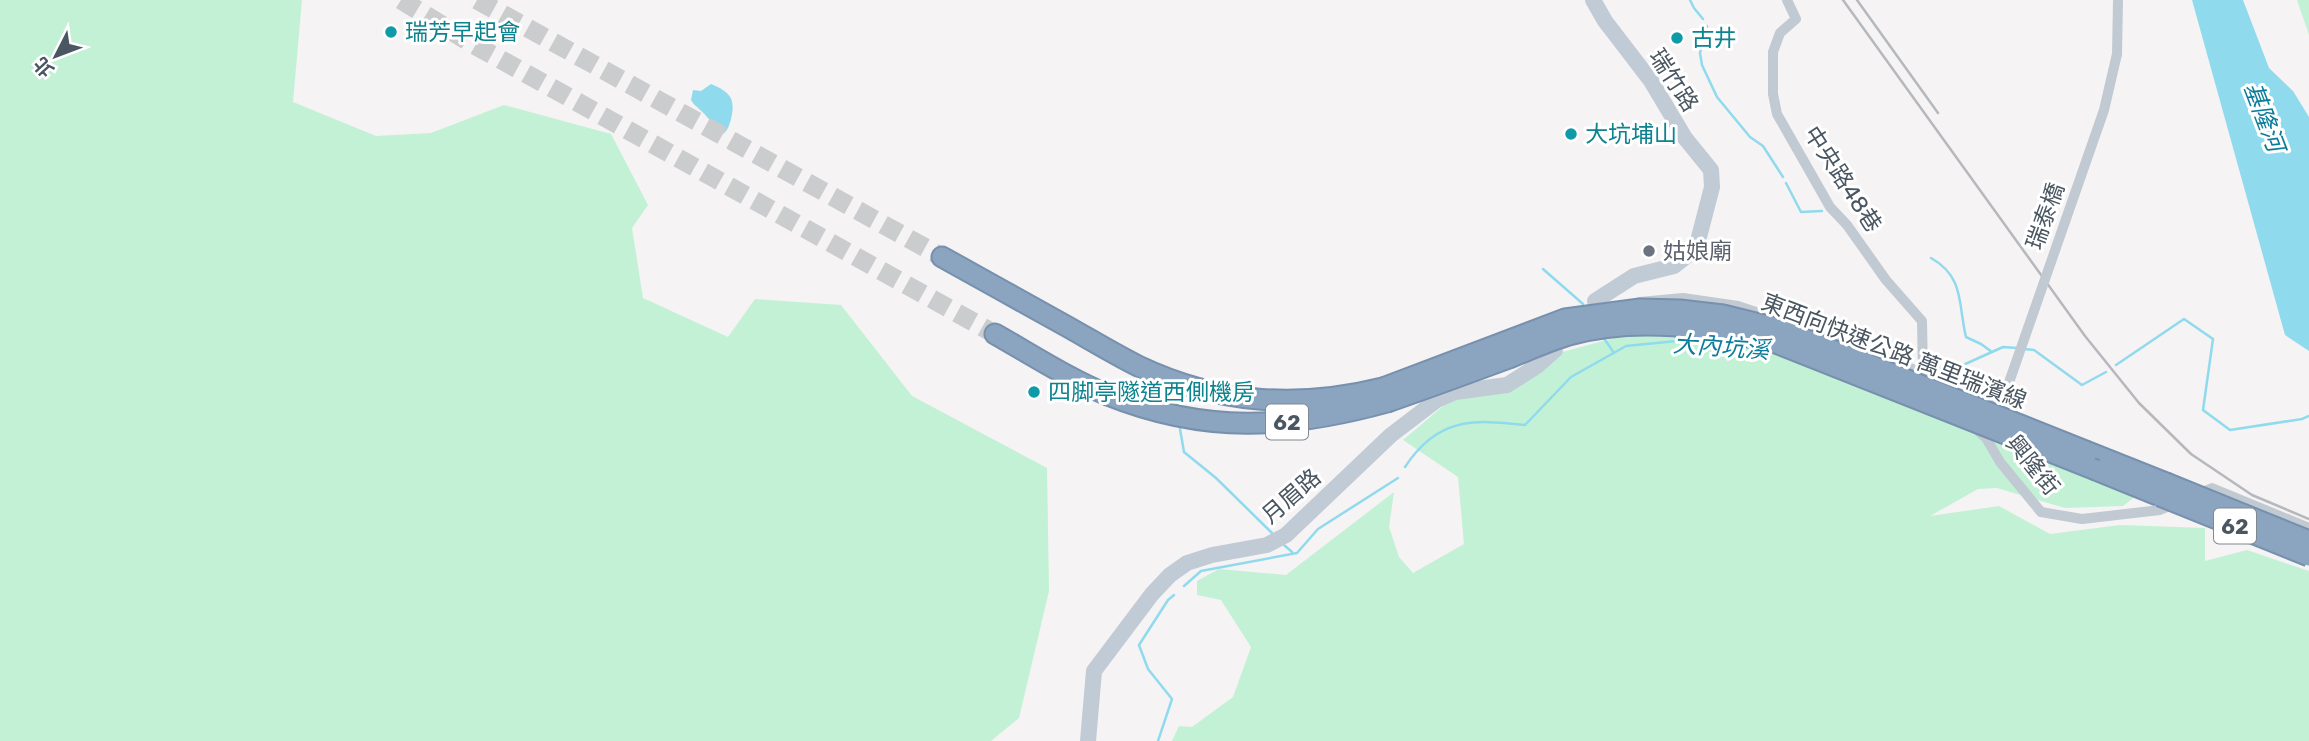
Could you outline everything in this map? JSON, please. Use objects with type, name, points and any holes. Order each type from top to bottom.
[{"type":"highway","name":"東西向快速公路 萬里瑞濱線","points":[[942,257],[1138,366],[1174,381],[1241,398],[1290,401],[1385,395]]},
{"type":"highway","name":"東西向快速公路 萬里瑞濱線","points":[[995,334],[1108,395],[1148,409],[1221,423],[1271,424],[1334,416],[1565,320],[1640,309],[1723,315],[1780,330],[2163,490],[2309,556]]},
{"type":"highway","name":"東西向快速公路 萬里瑞濱線","points":[[2163,490],[2309,541]]},
{"type":"street","name":"瑞竹路","points":[[1591,306],[1634,276],[1674,266],[1688,255],[1698,242],[1712,187],[1711,170],[1685,138],[1651,81],[1605,21],[1593,0]]},
{"type":"street","name":"中央路48巷","points":[[1787,0],[1796,19],[1780,33],[1773,52],[1773,94],[1777,114],[1830,207],[1847,225],[1886,280],[1922,321],[1923,373]]},
{"type":"street","name":"瑞泰橋","points":[[1986,438],[2104,110],[2117,54],[2119,0]]},
{"type":"street","name":"興隆街","points":[[1591,306],[1683,298],[1738,306],[1923,373],[1986,438],[2000,462],[2041,512],[2082,519],[2160,510],[2212,488],[2309,528]]},
{"type":"street","name":"月眉路","points":[[1088,741],[1094,671],[1152,594],[1170,575],[1187,563],[1212,555],[1267,545],[1286,535],[1391,435],[1437,400],[1455,393],[1507,385],[1537,366],[1555,350]]},
{"type":"street","points":[[1952,405],[1971,410],[1988,406],[2003,393]]},
{"type":"green space","points":[[0,0],[302,0],[293,102],[376,136],[431,133],[504,105],[611,134],[648,205],[632,228],[643,298],[728,337],[755,299],[841,305],[912,396],[1047,468],[1049,591],[1019,718],[991,741],[0,741]]},
{"type":"green space","points":[[2297,0],[2309,0],[2309,35]]},
{"type":"green space","points":[[1704,333],[1759,348],[2136,496],[2123,506],[2065,508],[1997,488],[1978,489],[1930,516],[1999,506],[2050,534],[2120,525],[2205,528],[2205,561],[2247,550],[2309,571],[2309,741],[1172,741],[1179,726],[1192,727],[1233,697],[1251,647],[1221,600],[1197,595],[1197,581],[1219,569],[1286,575],[1394,492],[1389,527],[1399,557],[1413,573],[1464,544],[1458,477],[1403,440],[1455,396],[1508,390],[1555,354],[1614,338]]},
{"type":"water","name":"基隆河","points":[[2192,0],[2243,0],[2269,68],[2293,91],[2309,117],[2309,351],[2285,335]]},
{"type":"water","points":[[711,84],[727,93],[732,101],[731,119],[723,134],[691,100],[693,90],[701,91]]},
{"type":"waterway","points":[[1690,0],[1703,19]]},
{"type":"waterway","points":[[1707,26],[1700,53],[1702,65],[1717,97],[1750,137],[1763,146],[1783,177]]},
{"type":"waterway","points":[[1786,183],[1801,212],[1822,211]]},
{"type":"waterway","points":[[1931,258],[1950,274],[1955,283],[1966,337],[1992,352]]},
{"type":"waterway","points":[[1543,269],[1583,304]]},
{"type":"waterway","name":"大內坑溪","points":[[2116,365],[2184,319],[2213,339],[2203,410],[2230,430],[2309,416]]},
{"type":"waterway","points":[[1603,337],[1614,353]]},
{"type":"waterway","name":"大內坑溪","points":[[1405,467],[1430,439],[1457,425],[1488,422],[1525,425],[1571,377],[1626,346],[1687,340],[1754,348]]},
{"type":"waterway","name":"大內坑溪","points":[[1931,368],[1952,370],[2003,347],[2017,348]]},
{"type":"waterway","name":"大內坑溪","points":[[2024,349],[2034,350],[2082,385],[2106,372]]},
{"type":"waterway","points":[[1180,429],[1184,452],[1216,478],[1272,533]]},
{"type":"waterway","name":"大內坑溪","points":[[1184,586],[1201,571],[1297,553],[1318,529],[1398,478]]},
{"type":"waterway","points":[[1284,545],[1292,552]]},
{"type":"waterway","name":"大內坑溪","points":[[1158,741],[1172,699],[1148,669],[1139,645],[1174,595]]},
{"type":"tunnel","points":[[401,0],[471,43],[995,334]]},
{"type":"tunnel","points":[[477,0],[942,257]]},
{"type":"railway","points":[[1843,0],[2085,336],[2139,403],[2191,454],[2252,495],[2309,519]]},
{"type":"railway","points":[[1857,0],[1938,113]]},
{"type":"place","name":"瑞芳早起會","points":[[391,32]]},
{"type":"place","name":"古井","points":[[1677,38]]},
{"type":"place","name":"大坑埔山","points":[[1571,134]]},
{"type":"place","name":"姑娘廟","points":[[1649,251]]},
{"type":"place","name":"四脚亭隧道西側機房","points":[[1034,392]]}]
